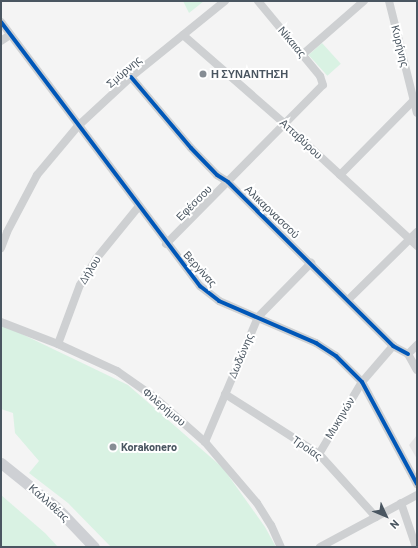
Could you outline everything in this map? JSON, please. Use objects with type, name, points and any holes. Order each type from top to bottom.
[{"type":"main road","name":"Καλλιθέας","points":[[1,463],[56,507],[94,547]]},
{"type":"street","name":"Σμύρνης","points":[[1,248],[7,232],[37,175],[78,126],[131,76],[225,1]]},
{"type":"street","name":"Νίκαιας","points":[[258,1],[320,76],[323,85]]},
{"type":"street","points":[[302,55],[364,1]]},
{"type":"street","name":"Κυρήνης","points":[[389,1],[417,114]]},
{"type":"street","name":"Βεργίνας","points":[[1,22],[166,244],[200,286],[219,301],[316,343],[336,356],[362,382],[417,484]]},
{"type":"street","name":"Ατταβύρου","points":[[183,34],[285,124],[417,246]]},
{"type":"street","points":[[1,41],[10,35]]},
{"type":"street","name":"Αλικαρνασσού","points":[[131,76],[191,148],[217,175],[228,182],[393,346],[408,354]]},
{"type":"street","name":"Εφέσσου","points":[[166,244],[323,85]]},
{"type":"street","points":[[340,175],[413,101]]},
{"type":"street","name":"Δήλου","points":[[58,344],[80,285],[96,259],[139,206]]},
{"type":"street","points":[[348,300],[417,232]]},
{"type":"street","name":"Δωδώνης","points":[[205,442],[258,317],[311,263]]},
{"type":"street","name":"Φιλερήμου","points":[[1,322],[58,344],[117,371],[154,397],[205,442],[257,504],[271,525],[281,547]]},
{"type":"street","points":[[417,345],[408,354],[417,370]]},
{"type":"street","name":"Μυκηνών","points":[[319,454],[362,382],[393,346]]},
{"type":"street","name":"Τροίας","points":[[225,394],[319,454],[376,517]]},
{"type":"street","points":[[320,547],[417,495]]},
{"type":"street","points":[[401,503],[416,547]]},
{"type":"shaded area","points":[[417,435],[417,459],[409,445]]},
{"type":"green space","points":[[183,1],[204,1],[189,13]]},
{"type":"green space","points":[[322,43],[341,64],[327,76],[309,55]]},
{"type":"green space","name":"Korakonero","points":[[1,324],[128,385],[223,468],[265,527],[276,547],[111,547],[68,503],[29,473],[39,461],[15,433],[13,413],[1,409]]},
{"type":"green space","points":[[1,495],[45,533],[58,547],[1,547]]},
{"type":"cycle path","points":[[1,22],[200,286],[219,301],[316,343],[336,356],[362,382],[417,484]]},
{"type":"cycle path","points":[[131,77],[191,148],[217,175],[228,182],[393,346],[408,354]]},
{"type":"place","name":"Η ΣΥΝΑΝΤΗΣΗ","points":[[203,74]]},
{"type":"place","name":"Korakonero","points":[[113,447]]}]
